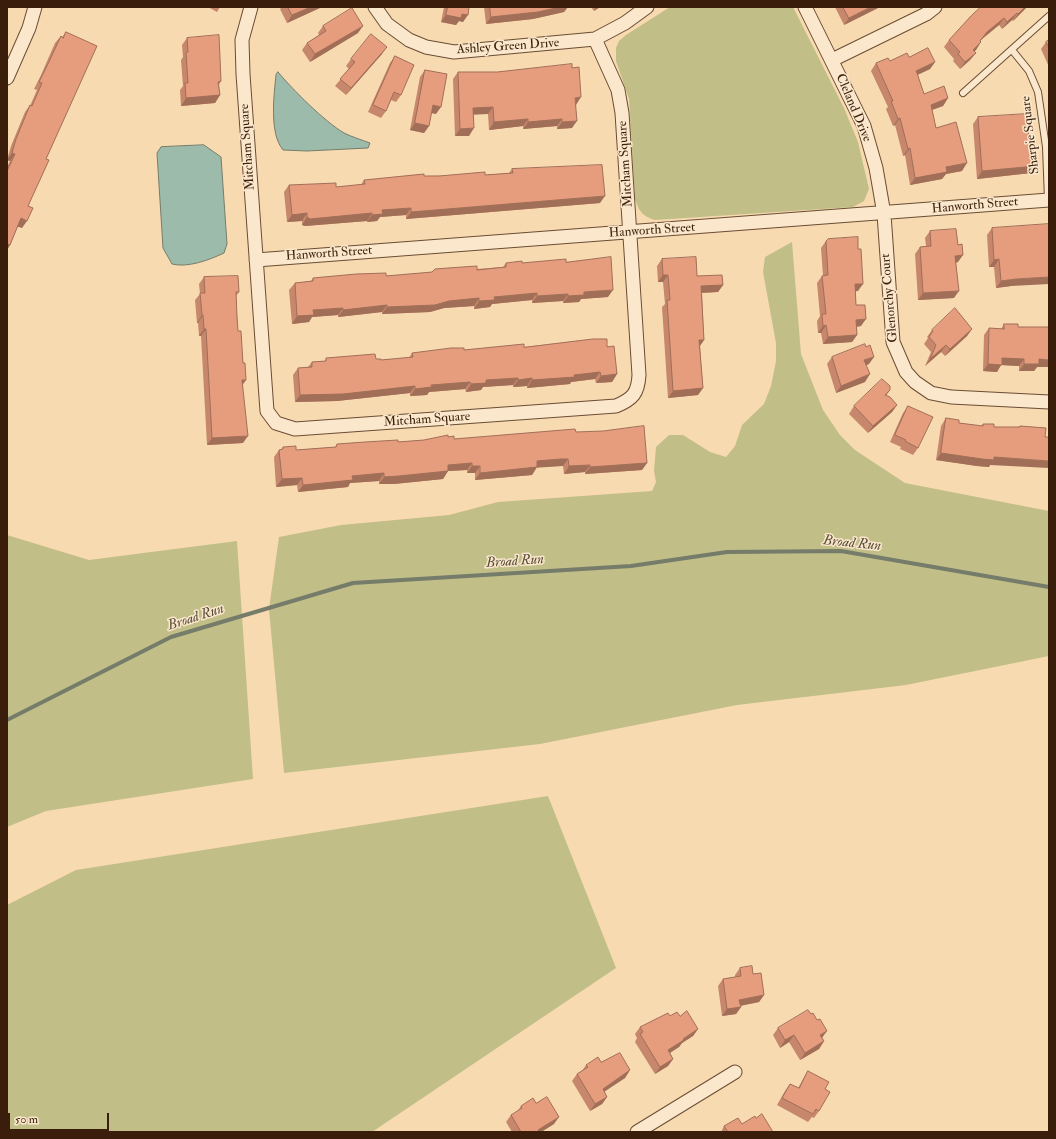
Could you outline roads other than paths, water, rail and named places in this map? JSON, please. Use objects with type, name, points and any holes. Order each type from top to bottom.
[{"type":"street","points":[[7,78],[29,28],[35,7]]},
{"type":"street","name":"Mitcham Square","points":[[251,7],[242,40],[267,411],[276,423],[295,429],[616,406],[630,400],[638,387],[640,375],[622,112],[618,90],[594,39]]},
{"type":"street","name":"Ashley Green Drive","points":[[375,7],[387,24],[409,40],[426,46],[454,52],[594,39],[625,23],[647,7]]},
{"type":"street","name":"Cleland Drive","points":[[805,7],[864,126],[876,168],[884,214]]},
{"type":"street","points":[[832,60],[927,9]]},
{"type":"street","name":"Hanworth Street","points":[[256,260],[884,214],[1049,200]]},
{"type":"street","name":"Glenorchy Court","points":[[884,214],[893,342],[898,358],[906,372],[915,382],[931,393],[951,397],[1049,402]]},
{"type":"street","points":[[637,1132],[735,1072]]},
{"type":"lane","points":[[963,93],[1049,16]]},
{"type":"lane","name":"Sharpie Square","points":[[1012,50],[1029,71],[1038,92],[1046,147],[1049,200]]},
{"type":"waterway","name":"Broad Run","points":[[7,720],[171,637],[353,583],[631,566],[727,552],[841,551],[1049,587]]}]
